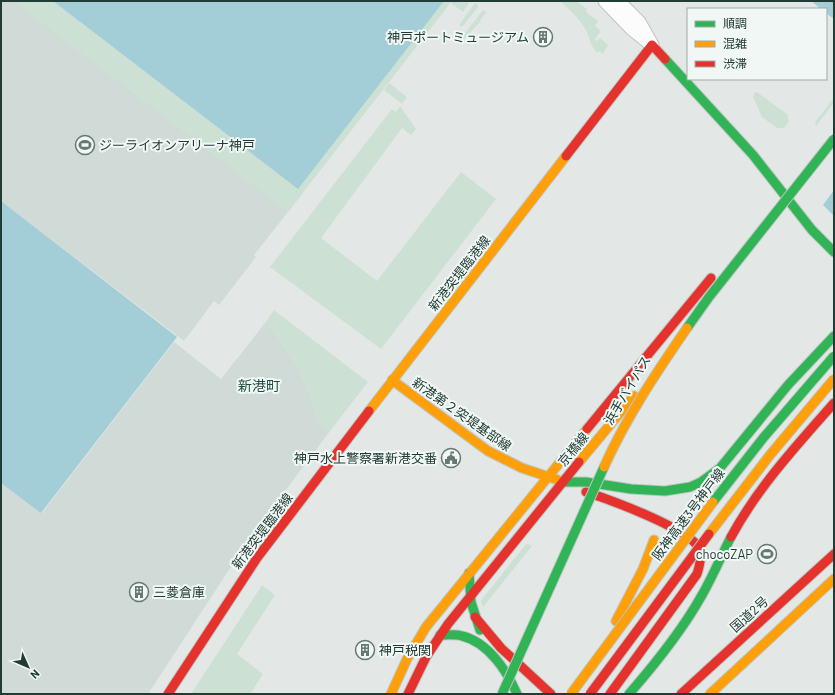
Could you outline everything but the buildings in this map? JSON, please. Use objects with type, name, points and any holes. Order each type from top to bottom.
[{"type":"main road","points":[[652,45],[721,119],[794,205],[812,230],[834,252]]},
{"type":"main road","name":"新港突堤臨港線","points":[[168,694],[254,562],[392,380],[652,45]]},
{"type":"main road","name":"浜手バイパス","points":[[497,694],[600,463],[633,402],[679,330],[704,295],[834,131]]},
{"type":"main road","name":"浜手バイパス","points":[[502,694],[608,458],[637,404],[659,368],[709,297],[834,139]]},
{"type":"main road","points":[[746,235],[782,191]]},
{"type":"main road","name":"京橋線","points":[[408,694],[422,664],[440,635],[469,597],[794,205]]},
{"type":"main road","name":"京橋線","points":[[391,694],[418,638],[426,627],[716,272]]},
{"type":"main road","points":[[563,482],[586,482],[646,491],[665,491],[690,487],[701,482],[720,468],[788,385],[834,336]]},
{"type":"main road","name":"阪神高速3号神戸線","points":[[570,694],[723,489],[791,404],[834,356]]},
{"type":"main road","points":[[590,694],[740,492],[798,420],[834,379]]},
{"type":"main road","name":"新港第２突堤基部線","points":[[392,380],[488,451],[525,470],[563,482]]},
{"type":"main road","points":[[629,694],[679,632],[703,594],[740,522],[753,502],[785,460],[834,402]]},
{"type":"main road","points":[[563,482],[621,505],[685,535],[696,544],[701,555],[698,571],[666,618],[610,694]]},
{"type":"main road","points":[[570,694],[630,596],[643,569],[654,540]]},
{"type":"main road","name":"国道2号","points":[[681,694],[834,554]]},
{"type":"main road","points":[[469,573],[469,597],[475,617],[486,642],[512,682],[517,694]]},
{"type":"main road","points":[[710,694],[834,579]]},
{"type":"main road","points":[[475,617],[484,630],[551,694]]},
{"type":"main road","points":[[440,635],[463,636],[486,642],[506,652]]},
{"type":"main road","points":[[463,636],[476,643],[497,661]]},
{"type":"street","points":[[605,1],[632,29],[652,45]]},
{"type":"street","points":[[618,1],[639,22],[652,45]]},
{"type":"shaded area","points":[[1,1],[53,1],[303,193],[254,255],[256,257],[219,305],[214,301],[184,341],[1,201]]},
{"type":"shaded area","points":[[265,323],[275,333],[300,371],[314,405],[318,421],[330,431],[249,539],[148,694],[1,694],[1,483],[42,513],[174,342],[221,379]]},
{"type":"green space","points":[[13,1],[53,1],[278,174],[421,1],[452,1],[288,212]]},
{"type":"green space","points":[[453,1],[469,1],[469,3],[463,12],[451,3]]},
{"type":"green space","points":[[560,1],[576,1],[587,9],[586,12],[598,21],[595,26],[601,31],[595,39],[597,41],[600,38],[608,45],[603,54],[596,51],[592,46],[583,26],[574,14]]},
{"type":"green space","points":[[475,3],[479,6],[462,27],[459,25]]},
{"type":"green space","points":[[483,10],[487,12],[480,20],[481,21],[464,39],[462,37]]},
{"type":"green space","points":[[389,83],[407,97],[402,104],[384,90]]},
{"type":"green space","points":[[757,92],[787,114],[789,121],[784,128],[777,128],[762,117],[753,97],[754,93]]},
{"type":"green space","points":[[834,98],[834,103],[816,126],[815,122]]},
{"type":"green space","points":[[400,106],[416,129],[411,135],[402,128],[321,238],[377,281],[461,172],[496,199],[381,349],[270,267],[392,109],[396,112]]},
{"type":"green space","points":[[274,310],[368,382],[330,431],[318,421],[314,405],[300,371],[275,333],[265,323]]},
{"type":"green space","points":[[526,544],[532,546],[483,607],[481,602],[482,599]]},
{"type":"green space","points":[[262,585],[275,595],[237,654],[263,674],[251,693],[191,694]]},
{"type":"water","points":[[53,1],[444,1],[298,189]]},
{"type":"water","points":[[811,1],[834,1],[834,19],[827,14],[827,8],[820,8]]},
{"type":"water","points":[[834,190],[834,216],[823,205]]},
{"type":"water","points":[[1,201],[177,337],[41,513],[1,483]]},
{"type":"traffic: fast","points":[[665,59],[753,155],[812,230],[834,252]]},
{"type":"traffic: fast","points":[[687,328],[709,297],[834,139]]},
{"type":"traffic: fast","points":[[563,482],[586,482],[631,489],[665,491],[690,487],[701,482],[720,468],[788,385],[834,336]]},
{"type":"traffic: fast","points":[[713,502],[764,437],[834,356]]},
{"type":"traffic: fast","points":[[502,694],[604,467]]},
{"type":"traffic: fast","points":[[629,694],[659,659],[686,621],[706,588],[731,537]]},
{"type":"traffic: fast","points":[[469,573],[471,602],[480,630]]},
{"type":"traffic: fast","points":[[440,635],[462,636],[480,644],[502,667],[517,694]]},
{"type":"traffic: slow","points":[[369,411],[566,156]]},
{"type":"traffic: slow","points":[[604,467],[632,413],[687,328]]},
{"type":"traffic: slow","points":[[709,534],[770,455],[834,379]]},
{"type":"traffic: slow","points":[[392,380],[488,451],[522,468],[558,480]]},
{"type":"traffic: slow","points":[[579,462],[634,396]]},
{"type":"traffic: slow","points":[[391,694],[407,659],[426,627],[587,429]]},
{"type":"traffic: slow","points":[[571,694],[713,502]]},
{"type":"traffic: slow","points":[[616,621],[643,569],[654,540]]},
{"type":"traffic: slow","points":[[710,694],[834,579]]},
{"type":"traffic: jam","points":[[566,156],[652,45],[665,59]]},
{"type":"traffic: jam","points":[[587,429],[711,278]]},
{"type":"traffic: jam","points":[[731,537],[753,501],[779,467],[834,403]]},
{"type":"traffic: jam","points":[[168,694],[257,558],[369,411]]},
{"type":"traffic: jam","points":[[408,694],[426,657],[448,624],[579,462]]},
{"type":"traffic: jam","points":[[586,492],[645,514],[661,522],[689,538],[697,545],[700,552],[700,563],[697,574],[610,694]]},
{"type":"traffic: jam","points":[[590,694],[709,534]]},
{"type":"traffic: jam","points":[[681,694],[834,554]]},
{"type":"traffic: jam","points":[[475,617],[501,648],[551,694]]},
{"type":"place","name":"神戸ポートミュージアム","points":[[543,37]]},
{"type":"place","name":"ジーライオンアリーナ神戸","points":[[85,145]]},
{"type":"place","name":"神戸水上警察署新港交番","points":[[451,458]]},
{"type":"place","name":"chocoZAP","points":[[767,554]]},
{"type":"place","name":"三菱倉庫","points":[[139,592]]},
{"type":"place","name":"神戸税関","points":[[365,650]]},
{"type":"district","name":"新港町","points":[[259,386]]}]
